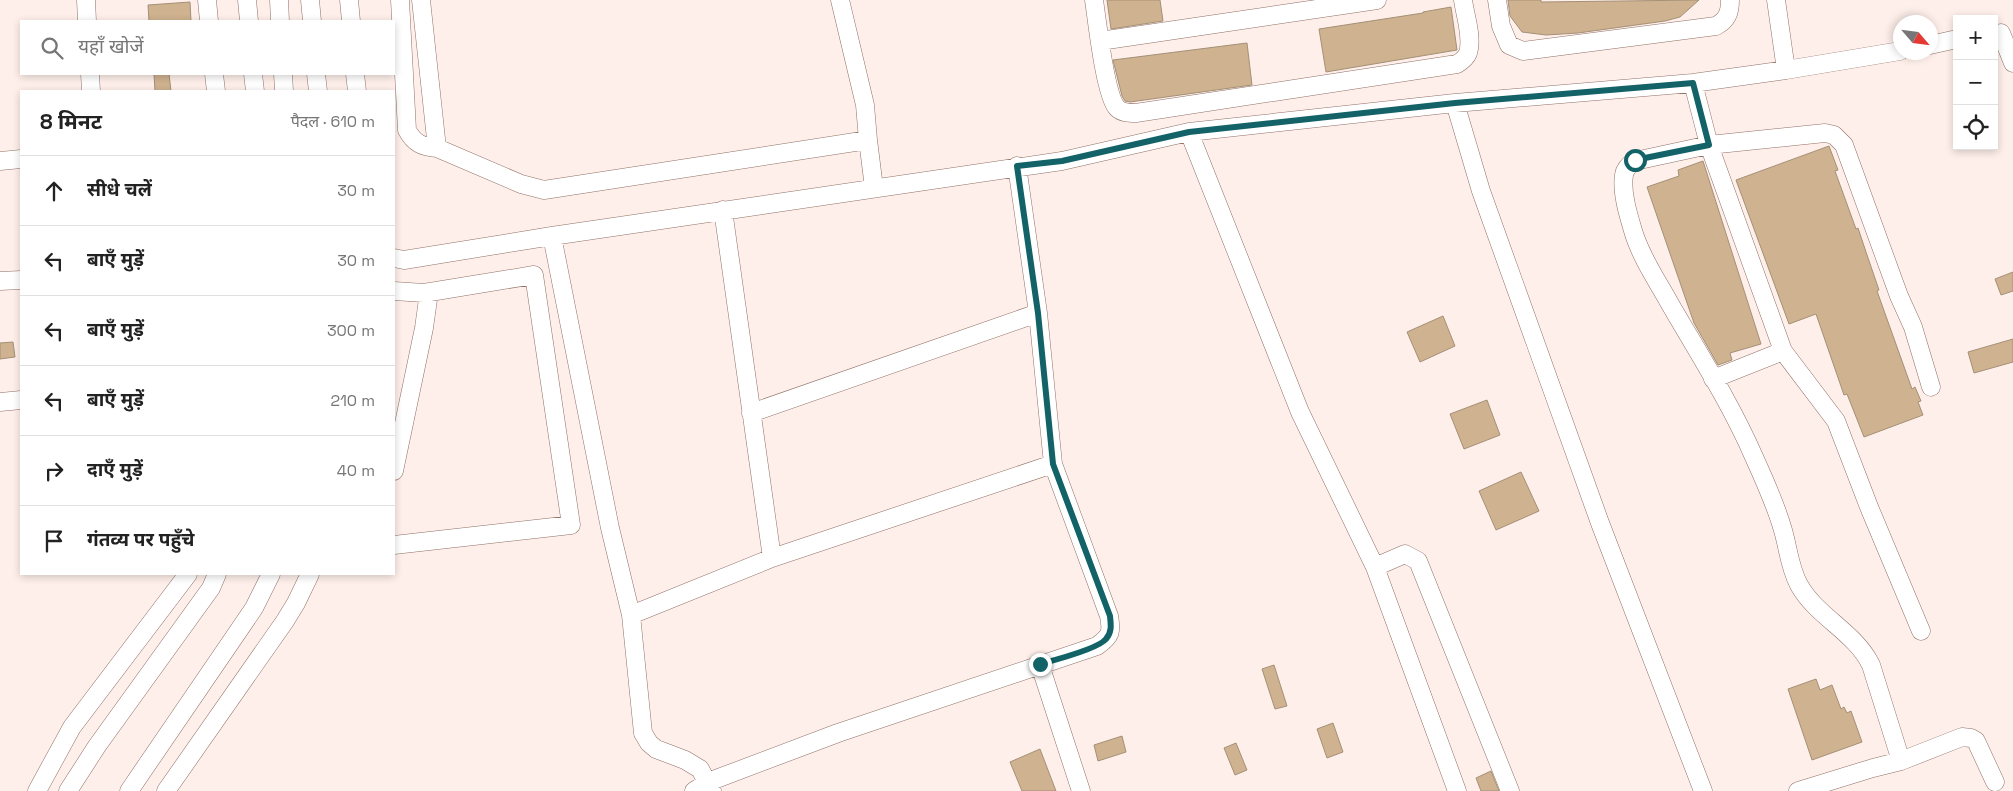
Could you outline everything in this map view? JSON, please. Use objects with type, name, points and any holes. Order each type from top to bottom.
[{"type":"street","points":[[86,0],[87,20]]},
{"type":"street","points":[[206,0],[209,20]]},
{"type":"street","points":[[247,0],[249,20]]},
{"type":"street","points":[[279,0],[280,20]]},
{"type":"street","points":[[310,0],[312,20]]},
{"type":"street","points":[[349,0],[351,20]]},
{"type":"street","points":[[400,0],[407,130],[412,139],[424,147],[437,148],[521,184],[544,190],[868,140]]},
{"type":"street","points":[[421,0],[437,148]]},
{"type":"street","points":[[840,0],[864,105],[874,188]]},
{"type":"street","points":[[1094,0],[1112,101],[1118,109],[1125,113],[1136,113],[1457,64],[1466,58],[1469,51],[1463,0]]},
{"type":"street","points":[[1100,41],[1377,0]]},
{"type":"street","points":[[1497,0],[1501,26],[1509,45],[1523,51],[1716,26],[1725,22],[1729,14],[1730,0]]},
{"type":"street","points":[[1776,0],[1786,70]]},
{"type":"street","points":[[2003,33],[2013,63]]},
{"type":"street","points":[[1938,43],[1953,40]]},
{"type":"street","points":[[395,258],[404,260],[722,210],[1062,161],[1189,132],[1455,103],[1693,83],[1893,52]]},
{"type":"street","points":[[90,75],[91,90]]},
{"type":"street","points":[[214,75],[216,90]]},
{"type":"street","points":[[254,75],[255,90]]},
{"type":"street","points":[[283,75],[284,90]]},
{"type":"street","points":[[355,75],[357,90]]},
{"type":"street","points":[[1693,83],[1709,145],[1783,351],[1836,421],[1920,631]]},
{"type":"street","points":[[1455,103],[1481,191],[1600,523],[1703,791]]},
{"type":"street","points":[[1189,132],[1300,412],[1375,567],[1457,791]]},
{"type":"street","points":[[1901,761],[1866,654],[1816,607],[1800,587],[1795,577],[1782,525],[1753,455],[1634,235],[1624,196],[1624,174],[1628,166],[1635,160],[1709,145],[1825,133],[1834,134],[1844,145],[1912,327],[1931,387]]},
{"type":"street","points":[[0,161],[20,159]]},
{"type":"street","points":[[552,236],[610,528],[631,615],[643,732],[649,743],[656,749],[685,760],[700,769],[704,788],[838,733],[1097,646],[1106,640],[1111,630],[1110,616],[1053,464],[1038,313],[1017,166]]},
{"type":"street","points":[[722,210],[772,558]]},
{"type":"street","points":[[395,291],[429,292],[534,275],[571,525],[395,545]]},
{"type":"street","points":[[0,282],[20,280]]},
{"type":"street","points":[[395,466],[424,328],[429,292]]},
{"type":"street","points":[[751,413],[1038,313]]},
{"type":"street","points":[[1713,379],[1783,351]]},
{"type":"street","points":[[0,402],[20,400]]},
{"type":"street","points":[[631,615],[772,558],[1053,464]]},
{"type":"street","points":[[1375,567],[1405,554],[1418,561],[1510,791]]},
{"type":"street","points":[[37,791],[72,727],[187,575]]},
{"type":"street","points":[[68,791],[97,746],[210,588],[216,575]]},
{"type":"street","points":[[129,791],[254,608],[270,575]]},
{"type":"street","points":[[166,791],[285,622],[310,575]]},
{"type":"street","points":[[1040,664],[1081,791]]},
{"type":"street","points":[[1798,791],[1901,761],[1962,737],[1971,738],[1976,741],[1996,782]]},
{"type":"building","points":[[1107,0],[1160,0],[1163,21],[1111,29]]},
{"type":"building","points":[[1508,0],[1541,0],[1541,2],[1699,0],[1680,17],[1665,21],[1578,33],[1546,35],[1522,32],[1510,16]]},
{"type":"building","points":[[190,2],[191,20],[149,20],[148,5]]},
{"type":"building","points":[[1451,7],[1457,50],[1326,72],[1319,29]]},
{"type":"building","points":[[1247,43],[1252,85],[1130,102],[1125,101],[1122,96],[1113,60]]},
{"type":"building","points":[[154,75],[169,75],[171,90],[155,90]]},
{"type":"building","points":[[1829,146],[1838,170],[1835,171],[1856,229],[1858,228],[1879,290],[1877,291],[1912,389],[1915,387],[1921,401],[1918,402],[1923,415],[1864,437],[1847,394],[1844,395],[1816,314],[1789,324],[1736,180]]},
{"type":"building","points":[[1703,161],[1761,344],[1730,353],[1732,360],[1718,365],[1694,323],[1647,187],[1679,176],[1678,170]]},
{"type":"building","points":[[2013,272],[2013,291],[2001,295],[1995,279]]},
{"type":"building","points":[[1443,316],[1455,346],[1420,362],[1407,332]]},
{"type":"building","points":[[2013,339],[2013,362],[1974,373],[1968,352]]},
{"type":"building","points":[[13,342],[15,357],[0,359],[0,343]]},
{"type":"building","points":[[1487,400],[1500,435],[1464,449],[1450,414]]},
{"type":"building","points":[[1521,472],[1539,511],[1496,530],[1479,491]]},
{"type":"building","points":[[1274,665],[1287,706],[1275,709],[1262,669]]},
{"type":"building","points":[[1816,679],[1820,690],[1832,685],[1841,709],[1844,707],[1847,713],[1851,711],[1862,742],[1812,760],[1788,689]]},
{"type":"building","points":[[1333,723],[1343,752],[1327,758],[1317,729]]},
{"type":"building","points":[[1122,736],[1126,752],[1098,761],[1094,745]]},
{"type":"building","points":[[1236,743],[1247,770],[1235,775],[1224,748]]},
{"type":"building","points":[[1040,749],[1056,791],[1022,791],[1010,762]]},
{"type":"building","points":[[1491,771],[1499,791],[1481,791],[1476,778]]},
{"type":"route","points":[[1040,664],[1097,646],[1106,640],[1111,630],[1110,616],[1053,464],[1038,313],[1017,166],[1062,161],[1189,132],[1455,103],[1693,83],[1709,145],[1635,160]]}]
